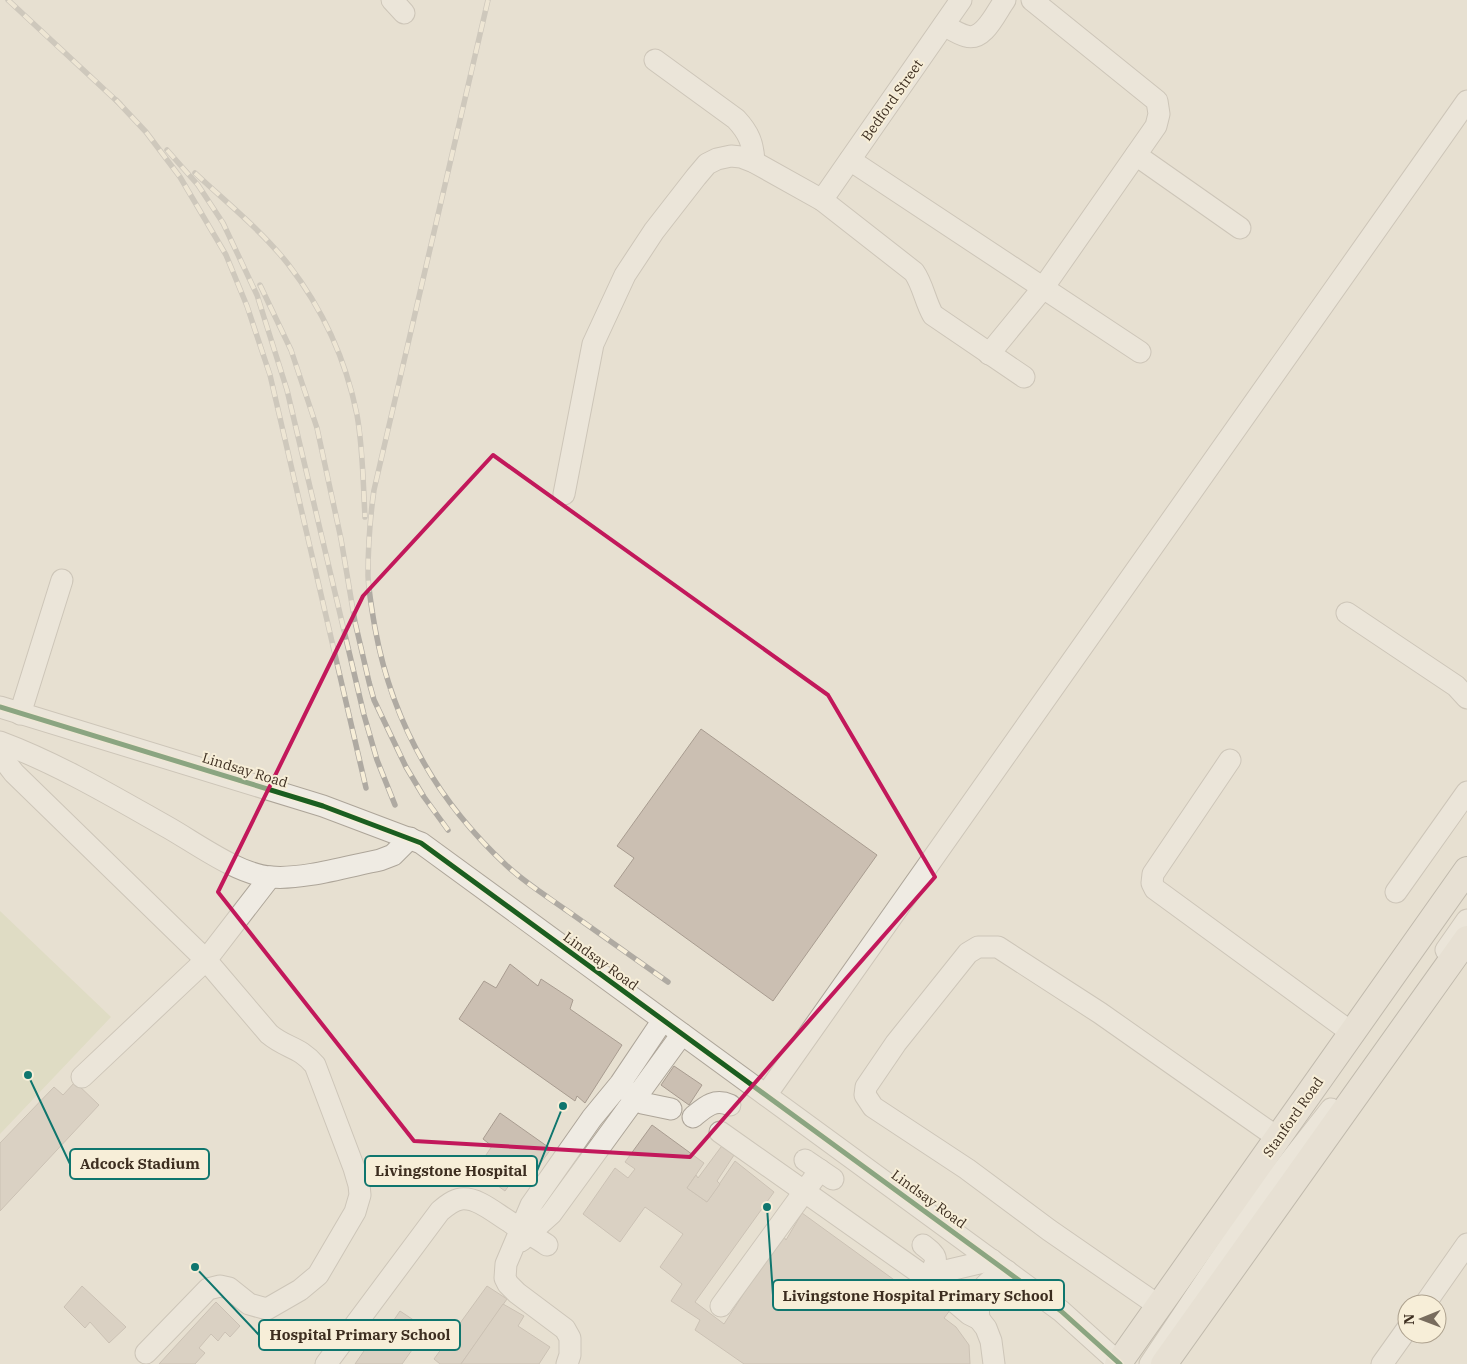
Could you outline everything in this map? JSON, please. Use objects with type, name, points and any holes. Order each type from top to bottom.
[{"type":"main road","name":"Stanford Road","points":[[1122,1364],[1159,1306],[1467,870]]},
{"type":"main road","points":[[1164,1364],[1467,939]]},
{"type":"street","name":"Bedford Street","points":[[822,200],[962,0]]},
{"type":"street","points":[[944,25],[967,37],[976,37],[983,32],[1005,0]]},
{"type":"street","points":[[989,354],[1043,288],[1156,126],[1159,114],[1157,101],[1032,0]]},
{"type":"street","points":[[655,60],[736,119],[748,132],[754,150],[754,162]]},
{"type":"street","points":[[766,1095],[1467,101]]},
{"type":"street","points":[[1136,155],[1240,228]]},
{"type":"street","points":[[564,494],[593,344],[624,275],[660,223],[696,177],[707,164],[716,159],[731,156],[741,157],[754,162],[822,200],[914,272],[933,315],[1024,377]]},
{"type":"street","points":[[850,160],[1140,352]]},
{"type":"street","points":[[20,714],[62,580]]},
{"type":"street","points":[[1347,613],[1456,686],[1467,698]]},
{"type":"street","name":"Lindsay Road","points":[[0,708],[324,806],[421,842],[1061,1311],[1122,1364]]},
{"type":"street","points":[[0,742],[32,754],[126,803],[243,869],[270,877],[286,878],[380,860],[393,855],[410,838]]},
{"type":"street","points":[[0,755],[14,774],[206,960],[269,1034],[280,1044],[295,1048],[306,1055],[315,1066],[359,1185],[360,1195],[355,1212],[318,1274],[300,1290],[267,1309],[249,1304],[229,1288],[220,1286],[208,1289],[146,1353]]},
{"type":"street","points":[[1230,760],[1153,874],[1152,883],[1155,889],[1352,1033]]},
{"type":"street","points":[[1396,892],[1467,792]]},
{"type":"street","points":[[82,1077],[206,960],[270,877]]},
{"type":"street","points":[[1122,1364],[1467,889]]},
{"type":"street","points":[[1150,1364],[1262,1197],[1351,1084],[1467,920]]},
{"type":"street","points":[[1159,1306],[1049,1230],[967,1169],[873,1107],[865,1096],[866,1087],[896,1043],[968,953],[978,947],[998,947],[1100,1013],[1278,1138]]},
{"type":"street","points":[[627,1091],[663,1020]]},
{"type":"street","points":[[533,1236],[532,1205],[592,1118],[627,1091],[682,1034]]},
{"type":"street","points":[[627,1091],[648,1105],[671,1109]]},
{"type":"street","points":[[693,1117],[710,1104],[719,1102],[730,1105]]},
{"type":"street","points":[[720,1132],[927,1275],[969,1314],[979,1319],[986,1328],[991,1340],[995,1356],[994,1364]]},
{"type":"street","points":[[721,1306],[805,1192],[819,1170]]},
{"type":"street","points":[[326,1364],[440,1211],[448,1205],[461,1199],[469,1199],[533,1236]]},
{"type":"street","points":[[533,1236],[512,1250],[506,1264],[505,1278],[517,1293],[565,1329],[570,1338],[570,1356],[567,1364]]},
{"type":"street","points":[[1431,1294],[1467,1244]]},
{"type":"street","points":[[923,1245],[933,1252],[936,1259],[935,1266],[927,1275]]},
{"type":"street","points":[[927,1275],[1000,1266]]},
{"type":"street","points":[[979,1319],[977,1307],[979,1292],[992,1279],[1000,1266]]},
{"type":"street","points":[[1382,1364],[1397,1343]]},
{"type":"highlighted area","points":[[493,455],[828,695],[935,877],[690,1157],[414,1141],[218,892],[363,596]]},
{"type":"green space","points":[[0,911],[111,1017],[0,1134]]},
{"type":"building","points":[[701,729],[877,855],[773,1001],[614,886],[634,858],[617,846]]},
{"type":"building","points":[[510,964],[538,986],[541,979],[573,1000],[570,1009],[622,1045],[585,1103],[577,1096],[575,1101],[459,1019],[484,981],[496,988]]},
{"type":"building","points":[[674,1066],[702,1085],[689,1105],[661,1085]]},
{"type":"building","points":[[75,1082],[99,1105],[0,1211],[0,1143],[54,1087],[63,1095]]},
{"type":"building","points":[[500,1113],[551,1149],[534,1172],[523,1165],[505,1191],[476,1170],[492,1146],[483,1139]]},
{"type":"building","points":[[652,1125],[704,1163],[687,1188],[707,1202],[735,1161],[774,1192],[695,1302],[724,1324],[782,1234],[786,1240],[802,1213],[926,1303],[932,1296],[951,1309],[944,1318],[956,1327],[969,1345],[970,1364],[744,1364],[695,1330],[700,1320],[671,1301],[682,1284],[660,1267],[683,1234],[645,1207],[620,1242],[583,1214],[615,1168],[628,1178],[635,1169],[625,1162]]},
{"type":"building","points":[[586,1136],[595,1142],[584,1158],[576,1152]]},
{"type":"building","points":[[724,1143],[736,1152],[717,1181],[720,1184],[707,1202],[687,1188],[696,1175],[698,1178]]},
{"type":"building","points":[[82,1286],[126,1327],[109,1343],[90,1322],[85,1328],[64,1307]]},
{"type":"building","points":[[487,1286],[507,1299],[461,1364],[440,1364],[434,1359]]},
{"type":"building","points":[[216,1302],[240,1326],[230,1337],[225,1332],[218,1341],[211,1334],[199,1348],[205,1353],[195,1364],[159,1364]]},
{"type":"building","points":[[503,1304],[524,1316],[518,1326],[550,1347],[539,1364],[461,1364]]},
{"type":"building","points":[[400,1311],[427,1329],[402,1364],[355,1364],[375,1335],[381,1339]]},
{"type":"railway","points":[[8,0],[120,104]]},
{"type":"railway","points":[[488,0],[374,490],[371,511],[368,576],[375,628],[383,663],[405,727],[438,786],[458,814],[481,840],[521,878],[668,982]]},
{"type":"railway","points":[[116,100],[146,132],[180,177],[226,255],[247,306],[270,375],[366,788]]},
{"type":"railway","points":[[167,150],[198,185],[223,223],[257,295],[287,390],[364,715],[377,760],[395,805]]},
{"type":"railway","points":[[195,173],[255,228],[278,252],[312,298],[331,335],[346,374],[357,415],[362,453],[365,517]]},
{"type":"railway","points":[[260,285],[291,350],[317,428],[341,539],[355,622],[374,700],[406,767],[424,797],[448,830]]},
{"type":"cycle path","points":[[0,707],[323,806],[421,843],[1061,1311],[1120,1364]]},
{"type":"place","name":"Adcock Stadium","points":[[28,1075]]},
{"type":"place","name":"Livingstone Hospital","points":[[563,1106]]},
{"type":"place","name":"Livingstone Hospital Primary School","points":[[767,1207]]},
{"type":"place","name":"Hospital Primary School","points":[[195,1267]]}]
